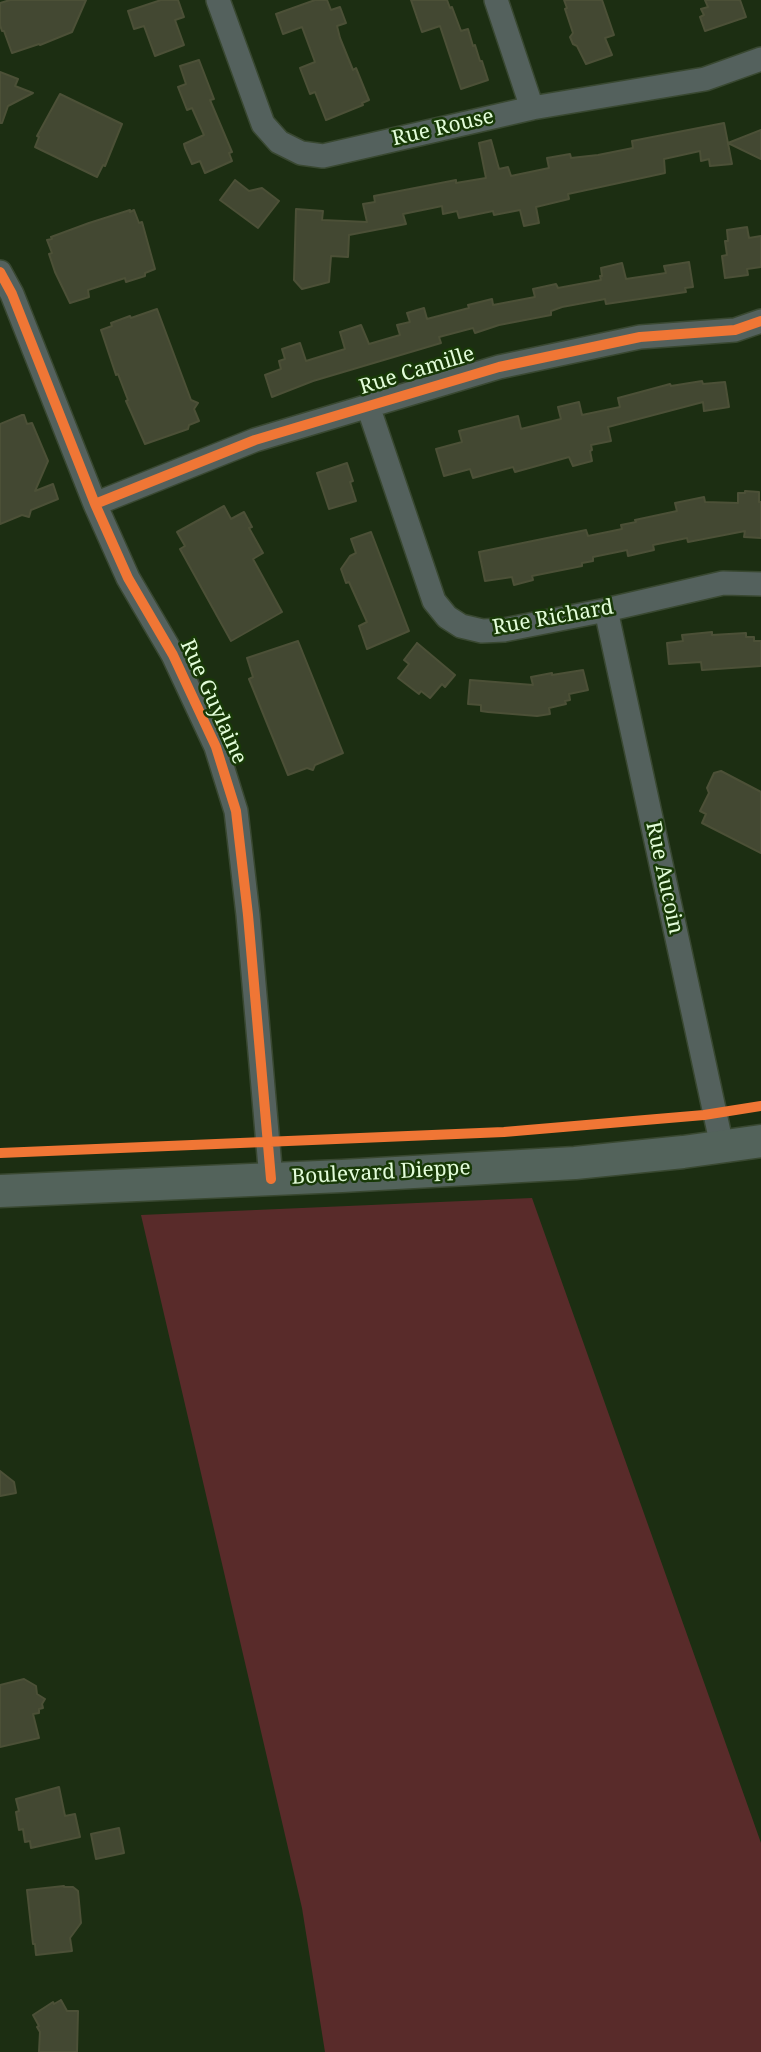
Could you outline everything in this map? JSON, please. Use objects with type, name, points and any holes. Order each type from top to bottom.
[{"type":"main road","name":"Boulevard Dieppe","points":[[0,1191],[575,1163],[761,1141]]},
{"type":"street","name":"Rue Rouse","points":[[218,0],[263,124],[279,142],[301,153],[323,156],[532,108],[705,79],[761,59]]},
{"type":"street","points":[[496,0],[532,108]]},
{"type":"street","name":"Rue Guylaine","points":[[0,272],[12,294],[95,504],[128,578],[173,654],[216,747],[236,811],[271,1179]]},
{"type":"street","name":"Rue Camille","points":[[95,504],[255,440],[499,366],[640,337],[734,330],[761,321]]},
{"type":"street","name":"Rue Richard","points":[[368,405],[433,601],[447,617],[461,626],[482,631],[504,630],[723,583],[761,584]]},
{"type":"street","name":"Rue Aucoin","points":[[606,610],[722,1146]]},
{"type":"shaded area","points":[[532,1198],[761,1843],[761,2052],[325,2052],[302,1908],[141,1215]]},
{"type":"building","points":[[10,0],[86,0],[72,32],[12,53],[0,25],[0,3]]},
{"type":"building","points":[[161,0],[178,0],[184,17],[175,20],[184,45],[155,56],[144,26],[134,29],[128,11]]},
{"type":"building","points":[[315,0],[327,0],[331,10],[340,7],[346,23],[337,26],[340,38],[369,100],[326,120],[315,92],[310,94],[300,68],[315,62],[302,27],[283,34],[276,14]]},
{"type":"building","points":[[411,0],[447,0],[461,31],[468,29],[488,80],[461,89],[440,26],[422,32]]},
{"type":"building","points":[[564,0],[602,0],[614,35],[605,38],[612,55],[586,64],[570,37],[573,33]]},
{"type":"building","points":[[705,0],[740,0],[746,17],[705,31],[700,17],[704,15],[701,9],[708,7]]},
{"type":"building","points":[[199,60],[214,99],[210,100],[232,152],[229,153],[232,161],[205,173],[200,161],[192,164],[185,148],[184,144],[204,135],[192,108],[187,110],[178,87],[186,84],[180,66]]},
{"type":"building","points":[[0,72],[18,79],[15,86],[33,93],[8,106],[2,123],[0,123]]},
{"type":"building","points":[[60,94],[122,124],[105,166],[103,165],[97,177],[35,147],[39,137],[37,136]]},
{"type":"building","points":[[724,123],[732,164],[710,166],[709,159],[701,161],[700,151],[664,159],[665,173],[568,194],[569,199],[536,207],[539,223],[524,226],[520,210],[494,215],[493,211],[459,218],[457,211],[443,214],[442,206],[403,214],[406,224],[349,235],[348,257],[331,256],[329,282],[302,289],[294,280],[296,209],[323,211],[322,220],[367,222],[363,204],[375,202],[374,196],[456,180],[456,183],[486,178],[479,143],[491,140],[499,169],[508,167],[511,176],[549,168],[547,158],[570,154],[571,158],[598,155],[633,148],[632,141]]},
{"type":"building","points":[[761,130],[761,159],[728,143]]},
{"type":"building","points":[[235,180],[249,191],[262,188],[279,201],[258,228],[220,200]]},
{"type":"building","points":[[134,210],[139,223],[142,222],[155,269],[145,273],[145,276],[126,282],[125,278],[88,290],[89,297],[70,303],[55,272],[47,240]]},
{"type":"building","points":[[747,227],[749,238],[761,236],[761,267],[747,269],[748,275],[725,278],[722,256],[727,255],[727,230]]},
{"type":"building","points":[[689,262],[693,287],[685,288],[686,292],[606,304],[605,299],[562,307],[551,311],[551,315],[499,325],[475,333],[473,328],[439,337],[441,343],[313,381],[272,397],[265,375],[281,369],[279,361],[285,359],[282,349],[300,343],[306,361],[345,349],[340,332],[361,325],[369,344],[400,335],[397,325],[410,322],[407,313],[424,308],[427,319],[492,299],[493,305],[535,297],[533,289],[556,284],[558,288],[601,280],[601,268],[622,263],[626,279],[666,273],[664,266]]},
{"type":"building","points":[[157,309],[191,400],[198,403],[194,409],[199,421],[189,425],[188,429],[145,444],[126,401],[128,400],[118,374],[116,375],[101,330],[112,326],[111,323]]},
{"type":"building","points":[[702,381],[703,384],[725,382],[729,407],[704,411],[703,402],[608,427],[611,441],[591,445],[592,461],[573,466],[569,457],[515,472],[513,467],[473,478],[470,469],[444,476],[436,449],[462,442],[459,431],[518,416],[521,429],[561,419],[558,407],[579,402],[582,415],[620,407],[618,398],[670,384]]},
{"type":"building","points":[[22,415],[27,424],[32,423],[48,461],[35,491],[53,484],[58,499],[31,510],[29,517],[22,515],[0,524],[0,424]]},
{"type":"building","points":[[347,463],[356,501],[329,509],[317,473]]},
{"type":"building","points":[[759,492],[761,538],[744,537],[745,531],[688,542],[687,538],[653,545],[654,550],[628,556],[627,550],[593,557],[593,561],[582,563],[582,566],[532,576],[533,580],[514,585],[512,577],[485,581],[479,552],[586,530],[588,536],[622,529],[621,525],[636,522],[635,520],[677,511],[675,503],[704,497],[705,502],[738,503],[738,493]]},
{"type":"building","points":[[224,506],[231,519],[244,512],[252,527],[249,528],[263,553],[253,559],[282,612],[231,641],[180,549],[185,546],[177,532]]},
{"type":"building","points":[[371,532],[409,631],[367,649],[359,626],[367,622],[341,569],[350,556],[356,553],[351,539]]},
{"type":"building","points":[[712,632],[712,635],[746,633],[746,637],[761,641],[761,666],[702,670],[701,662],[669,664],[667,643],[683,641],[682,635]]},
{"type":"building","points":[[298,641],[343,753],[315,765],[313,770],[307,768],[288,775],[249,679],[253,677],[247,658]]},
{"type":"building","points":[[417,643],[455,675],[445,687],[442,684],[430,698],[421,691],[419,694],[398,678],[409,664],[404,660]]},
{"type":"building","points":[[583,670],[588,690],[569,694],[570,700],[565,701],[566,704],[549,708],[550,714],[537,716],[488,712],[481,711],[481,705],[468,704],[470,680],[533,685],[531,677]]},
{"type":"building","points":[[721,771],[761,792],[761,853],[702,823],[706,814],[700,811],[709,793],[707,788],[714,773]]},
{"type":"building","points":[[0,1471],[14,1482],[16,1493],[0,1496]]},
{"type":"building","points":[[24,1679],[36,1686],[37,1694],[45,1699],[39,1713],[33,1714],[39,1738],[0,1747],[0,1685]]},
{"type":"building","points":[[59,1787],[65,1816],[75,1814],[80,1837],[31,1848],[30,1841],[25,1842],[23,1829],[19,1830],[16,1799]]},
{"type":"building","points":[[119,1828],[124,1853],[96,1859],[91,1834]]},
{"type":"building","points":[[64,1886],[78,1891],[81,1923],[70,1938],[72,1951],[36,1955],[27,1890]]},
{"type":"building","points":[[61,2000],[67,2011],[78,2011],[77,2052],[39,2052],[40,2032],[33,2015]]},
{"type":"cycle path","points":[[0,272],[12,294],[95,504],[128,578],[173,655],[216,747],[236,811],[271,1179]]},
{"type":"cycle path","points":[[95,504],[255,440],[499,367],[640,337],[735,330],[761,321]]},
{"type":"cycle path","points":[[0,1153],[504,1132],[704,1115],[761,1106]]}]
